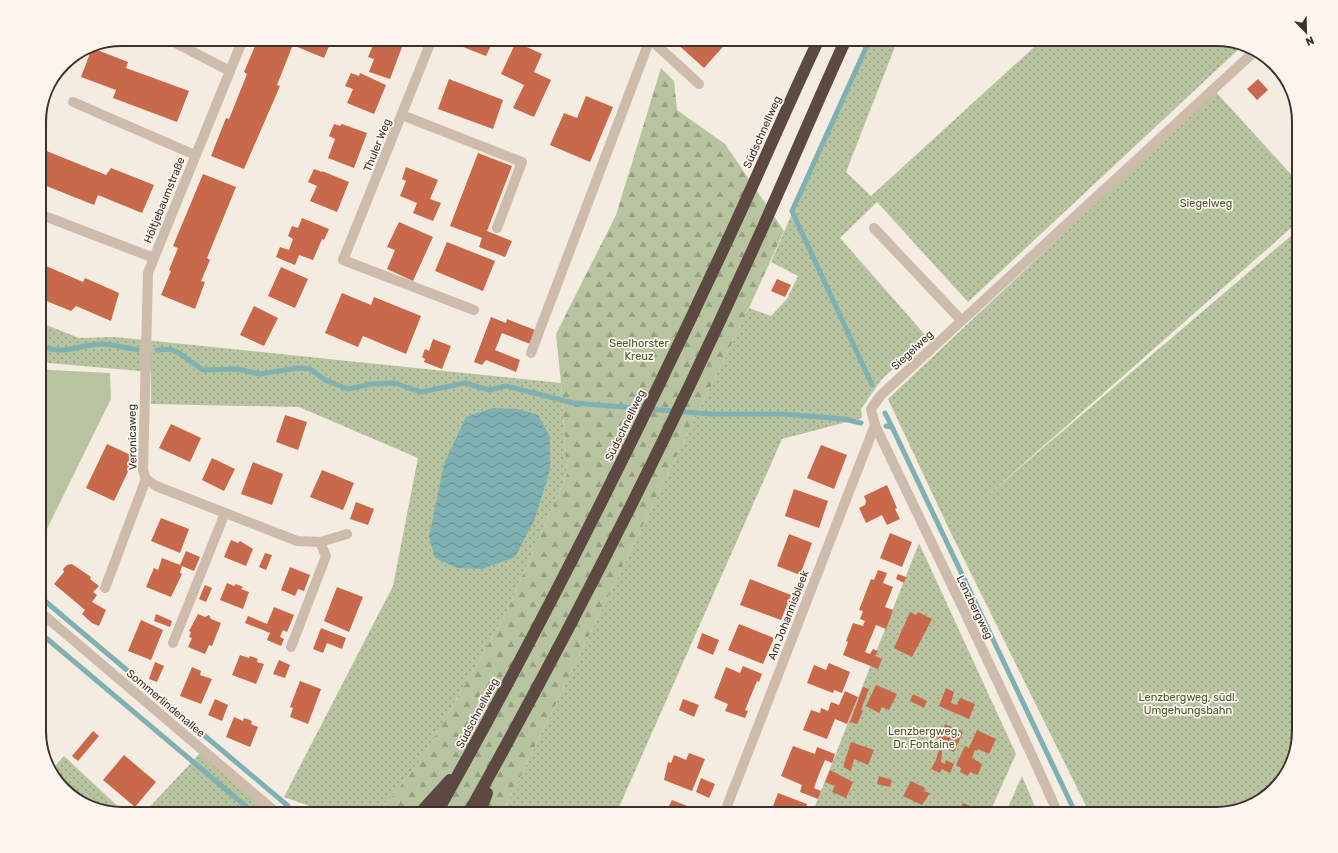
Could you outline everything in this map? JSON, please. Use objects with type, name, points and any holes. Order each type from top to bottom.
[{"type":"highway","name":"Südschnellweg","points":[[440,807],[549,606],[629,448],[730,236],[817,46]]},
{"type":"highway","points":[[472,807],[501,756],[572,621],[658,451],[753,249],[843,46]]},
{"type":"highway","points":[[482,807],[501,756]]},
{"type":"highway","points":[[425,807],[465,763]]},
{"type":"street","points":[[182,46],[230,71]]},
{"type":"street","name":"Höltjebaumstraße","points":[[46,217],[154,258],[239,46]]},
{"type":"street","name":"Thuler Weg","points":[[429,46],[343,260],[474,310]]},
{"type":"street","points":[[531,353],[647,46]]},
{"type":"street","points":[[658,46],[699,84]]},
{"type":"street","name":"Siegelweg","points":[[871,409],[881,395],[961,320],[1251,55]]},
{"type":"street","points":[[73,102],[195,155]]},
{"type":"street","points":[[402,115],[522,162],[498,228]]},
{"type":"street","points":[[874,228],[961,320]]},
{"type":"street","name":"Veronicaweg","points":[[154,258],[148,272],[145,336],[143,470],[146,479],[156,486],[297,541],[320,542],[347,534]]},
{"type":"street","name":"Lenzbergweg","points":[[871,409],[875,426],[972,625],[1057,807]]},
{"type":"street","name":"Am Johannisbleek","points":[[727,807],[875,426]]},
{"type":"street","points":[[105,588],[146,479]]},
{"type":"street","points":[[173,643],[225,513]]},
{"type":"street","points":[[291,647],[326,556],[320,542]]},
{"type":"street","name":"Sommerlindenallee","points":[[46,617],[270,807]]},
{"type":"green space","points":[[865,46],[895,46],[846,172],[871,196],[1035,46],[1216,46],[1238,50],[968,302],[877,202],[840,238],[927,337],[882,379],[861,409],[862,418],[782,439],[619,807],[505,807],[749,308],[771,316],[787,299],[798,276],[771,262]]},
{"type":"green space","name":"Seelhorster Kreuz","points":[[661,68],[674,81],[677,110],[725,144],[784,231],[749,308],[505,807],[382,807],[395,793],[425,754],[506,613],[567,474],[556,334],[616,215]]},
{"type":"green space","name":"Lenzbergweg, südl. Umgehungsbahn","points":[[1215,91],[1292,175],[1292,227],[981,501],[1292,235],[1292,731],[1289,751],[1284,765],[1266,788],[1250,799],[1231,806],[1087,807],[949,529],[888,399]]},
{"type":"green space","points":[[46,325],[79,338],[115,337],[561,383],[567,474],[506,613],[425,754],[395,793],[382,807],[312,807],[284,797],[393,586],[418,458],[299,407],[151,404],[151,372],[46,362]]},
{"type":"green space","points":[[46,368],[49,370],[110,373],[111,399],[46,531]]},
{"type":"green space","name":"Lenzbergweg, Dr. Fontaine","points":[[919,543],[1016,754],[992,807],[815,807]]},
{"type":"green space","points":[[203,750],[270,807],[150,807]]},
{"type":"green space","points":[[64,756],[118,807],[98,803],[80,794],[68,785],[55,766]]},
{"type":"green space","points":[[1022,776],[1035,807],[1008,807]]},
{"type":"water","points":[[493,408],[518,409],[538,415],[550,437],[550,470],[534,521],[515,557],[482,569],[457,568],[435,558],[429,537],[444,464],[466,417]]},
{"type":"building","points":[[255,46],[292,47],[277,85],[280,86],[244,169],[211,156],[226,118],[229,119],[247,74],[244,72]]},
{"type":"building","points":[[295,46],[329,46],[324,58]]},
{"type":"building","points":[[373,46],[402,46],[390,79],[369,72],[374,59],[368,57]]},
{"type":"building","points":[[461,46],[491,46],[486,56]]},
{"type":"building","points":[[514,46],[525,46],[542,54],[534,72],[551,80],[534,117],[513,108],[524,85],[501,74]]},
{"type":"building","points":[[679,46],[724,46],[704,68]]},
{"type":"building","points":[[98,50],[128,62],[126,68],[189,91],[177,122],[113,98],[116,90],[81,77],[90,53]]},
{"type":"building","points":[[351,73],[359,76],[360,73],[386,85],[374,114],[347,103],[353,89],[345,86]]},
{"type":"building","points":[[449,79],[503,100],[493,129],[438,109]]},
{"type":"building","points":[[1258,79],[1268,90],[1257,100],[1247,89]]},
{"type":"building","points":[[586,96],[613,107],[590,162],[550,145],[564,113],[577,118]]},
{"type":"building","points":[[334,124],[340,126],[342,124],[367,133],[354,168],[328,158],[335,139],[329,136]]},
{"type":"building","points":[[46,151],[106,175],[111,168],[154,185],[142,213],[98,195],[94,205],[46,186]]},
{"type":"building","points":[[478,153],[512,166],[487,231],[512,241],[505,257],[479,247],[482,238],[450,226]]},
{"type":"building","points":[[406,167],[438,180],[430,199],[441,203],[433,221],[413,213],[417,203],[400,196],[406,181],[402,179]]},
{"type":"building","points":[[314,169],[349,182],[337,212],[310,201],[317,186],[308,182]]},
{"type":"building","points":[[203,174],[236,187],[207,258],[210,260],[201,281],[205,282],[195,309],[161,295],[171,271],[169,270],[178,248],[173,246]]},
{"type":"building","points":[[302,218],[329,229],[324,240],[322,239],[313,260],[299,255],[295,265],[276,257],[280,247],[289,250],[293,239],[288,236],[292,226],[298,228]]},
{"type":"building","points":[[399,222],[433,237],[413,281],[387,269],[395,250],[387,247]]},
{"type":"building","points":[[447,242],[495,261],[483,291],[435,271]]},
{"type":"building","points":[[46,266],[83,282],[85,278],[119,293],[111,321],[76,306],[71,311],[46,301]]},
{"type":"building","points":[[281,267],[308,279],[295,308],[268,296]]},
{"type":"building","points":[[777,279],[791,285],[785,297],[771,291]]},
{"type":"building","points":[[342,293],[371,305],[374,297],[421,316],[406,354],[363,336],[358,347],[325,333]]},
{"type":"building","points":[[254,306],[278,318],[264,346],[240,335]]},
{"type":"building","points":[[491,317],[506,323],[507,319],[535,330],[530,344],[502,333],[495,350],[520,360],[516,372],[486,360],[482,365],[474,362]]},
{"type":"building","points":[[433,339],[451,346],[442,369],[424,362],[425,359],[422,357],[425,349],[429,351]]},
{"type":"building","points":[[285,415],[307,422],[298,450],[276,442]]},
{"type":"building","points":[[171,424],[201,438],[190,462],[159,448]]},
{"type":"building","points":[[107,444],[135,457],[114,501],[86,488]]},
{"type":"building","points":[[821,445],[847,455],[834,489],[807,478]]},
{"type":"building","points":[[212,458],[235,469],[224,491],[202,480]]},
{"type":"building","points":[[253,462],[283,474],[272,505],[241,494]]},
{"type":"building","points":[[322,470],[354,483],[343,510],[310,497]]},
{"type":"building","points":[[887,485],[900,519],[887,525],[882,515],[866,523],[859,508],[865,505],[866,501],[864,496]]},
{"type":"building","points":[[794,489],[828,501],[819,528],[785,516]]},
{"type":"building","points":[[356,502],[374,509],[368,525],[350,519]]},
{"type":"building","points":[[161,518],[189,529],[180,553],[151,541]]},
{"type":"building","points":[[890,533],[912,542],[902,567],[880,558]]},
{"type":"building","points":[[789,534],[812,543],[800,575],[777,566]]},
{"type":"building","points":[[231,540],[238,543],[240,541],[253,549],[246,566],[224,557]]},
{"type":"building","points":[[186,551],[200,557],[194,571],[182,566],[180,573],[182,574],[171,597],[146,587],[154,568],[158,570],[162,558],[180,565]]},
{"type":"building","points":[[265,553],[272,555],[266,570],[259,567]]},
{"type":"building","points":[[72,564],[91,577],[90,579],[99,586],[93,592],[97,595],[92,602],[106,610],[99,626],[92,623],[82,614],[85,610],[54,584],[64,572],[63,569],[67,565]]},
{"type":"building","points":[[290,567],[310,575],[304,591],[298,589],[295,596],[281,590]]},
{"type":"building","points":[[878,570],[887,573],[883,583],[893,587],[885,607],[893,610],[886,629],[876,625],[865,652],[870,654],[873,649],[878,651],[875,656],[882,659],[878,669],[843,655],[848,642],[846,641],[853,623],[863,626],[865,621],[860,619],[863,611],[859,610],[871,579],[874,580]]},
{"type":"building","points":[[898,574],[906,577],[904,583],[896,579]]},
{"type":"building","points":[[750,579],[791,595],[781,620],[740,605]]},
{"type":"building","points":[[227,583],[234,586],[236,584],[243,587],[241,589],[249,592],[243,609],[220,600]]},
{"type":"building","points":[[205,585],[212,588],[206,602],[199,599]]},
{"type":"building","points":[[337,587],[363,597],[349,632],[324,621]]},
{"type":"building","points":[[274,607],[294,615],[287,632],[283,630],[280,637],[284,639],[281,646],[267,640],[270,633],[245,623],[248,616],[267,624]]},
{"type":"building","points":[[910,612],[916,615],[918,612],[932,619],[912,657],[894,648]]},
{"type":"building","points":[[156,614],[172,621],[170,627],[154,621]]},
{"type":"building","points":[[198,614],[205,617],[209,615],[211,619],[221,623],[212,646],[209,645],[205,654],[188,647],[192,638],[189,637],[191,632],[189,631]]},
{"type":"building","points":[[141,620],[163,630],[151,660],[128,651]]},
{"type":"building","points":[[739,624],[774,638],[763,664],[728,650]]},
{"type":"building","points":[[321,628],[346,638],[342,649],[327,643],[323,653],[313,649]]},
{"type":"building","points":[[702,633],[719,640],[713,655],[697,648]]},
{"type":"building","points":[[240,655],[258,659],[257,662],[264,664],[256,684],[232,675]]},
{"type":"building","points":[[279,660],[290,665],[285,678],[273,674]]},
{"type":"building","points":[[155,662],[164,666],[157,682],[149,679]]},
{"type":"building","points":[[829,663],[850,672],[842,693],[834,690],[833,693],[807,683],[814,665],[826,670]]},
{"type":"building","points":[[743,666],[762,674],[759,682],[757,681],[745,710],[748,711],[745,718],[725,711],[728,704],[714,698],[726,667],[740,673]]},
{"type":"building","points":[[192,667],[201,671],[200,675],[212,679],[201,704],[180,696]]},
{"type":"building","points":[[300,681],[321,689],[308,724],[290,717],[293,708],[290,707]]},
{"type":"building","points":[[876,685],[897,694],[889,710],[882,707],[879,713],[866,706]]},
{"type":"building","points":[[863,687],[869,689],[861,710],[863,711],[857,724],[850,722]]},
{"type":"building","points":[[946,688],[954,692],[951,703],[957,705],[960,698],[975,704],[969,719],[939,706]]},
{"type":"building","points":[[845,691],[858,697],[847,724],[835,719],[827,739],[803,730],[811,710],[820,713],[821,708],[828,711],[831,702],[839,705]]},
{"type":"building","points":[[913,694],[927,701],[924,708],[910,701]]},
{"type":"building","points":[[215,699],[228,705],[222,721],[208,715]]},
{"type":"building","points":[[683,699],[699,705],[694,717],[679,710]]},
{"type":"building","points":[[234,717],[243,721],[244,718],[252,721],[251,724],[258,727],[250,747],[226,737]]},
{"type":"building","points":[[945,724],[963,732],[954,752],[947,749],[949,743],[935,736],[938,730],[942,732]]},
{"type":"building","points":[[977,730],[996,739],[989,754],[978,749],[978,751],[975,750],[972,758],[982,764],[978,775],[970,772],[968,776],[960,772],[961,768],[956,765],[965,746],[969,748]]},
{"type":"building","points":[[93,731],[99,736],[78,761],[72,756]]},
{"type":"building","points":[[851,742],[874,750],[868,765],[854,759],[851,771],[843,767]]},
{"type":"building","points":[[793,746],[815,754],[817,747],[835,754],[832,763],[825,760],[819,774],[814,788],[821,791],[818,799],[800,792],[802,785],[781,776]]},
{"type":"building","points":[[939,750],[942,751],[941,762],[945,764],[946,760],[954,764],[950,773],[942,769],[940,773],[931,769]]},
{"type":"building","points":[[689,753],[705,759],[692,791],[664,780],[668,762],[671,763],[674,755],[686,760]]},
{"type":"building","points":[[124,755],[156,782],[135,807],[103,780]]},
{"type":"building","points":[[830,770],[853,782],[846,798],[832,792],[835,786],[825,782]]},
{"type":"building","points":[[879,776],[892,780],[890,787],[877,784]]},
{"type":"building","points":[[701,778],[715,784],[709,798],[696,792]]},
{"type":"building","points":[[911,781],[925,788],[924,791],[930,793],[922,805],[903,796]]},
{"type":"building","points":[[778,793],[807,804],[806,807],[773,807]]},
{"type":"building","points":[[672,800],[690,807],[668,807]]},
{"type":"building","points":[[963,803],[973,807],[961,807]]},
{"type":"waterway","points":[[867,46],[792,211],[872,385]]},
{"type":"waterway","points":[[46,348],[62,350],[100,344],[114,345],[137,350]]},
{"type":"waterway","points":[[157,350],[170,349],[179,353],[203,370],[237,369],[260,374],[298,368],[310,369],[325,380],[348,389],[371,384],[394,383],[421,392],[465,383],[489,390],[506,386],[573,403],[711,414],[783,414],[844,419],[861,423]]},
{"type":"waterway","points":[[885,413],[892,427]]},
{"type":"waterway","points":[[886,426],[892,427],[1073,807]]},
{"type":"waterway","points":[[46,602],[288,806]]},
{"type":"waterway","points":[[46,638],[247,807]]}]
